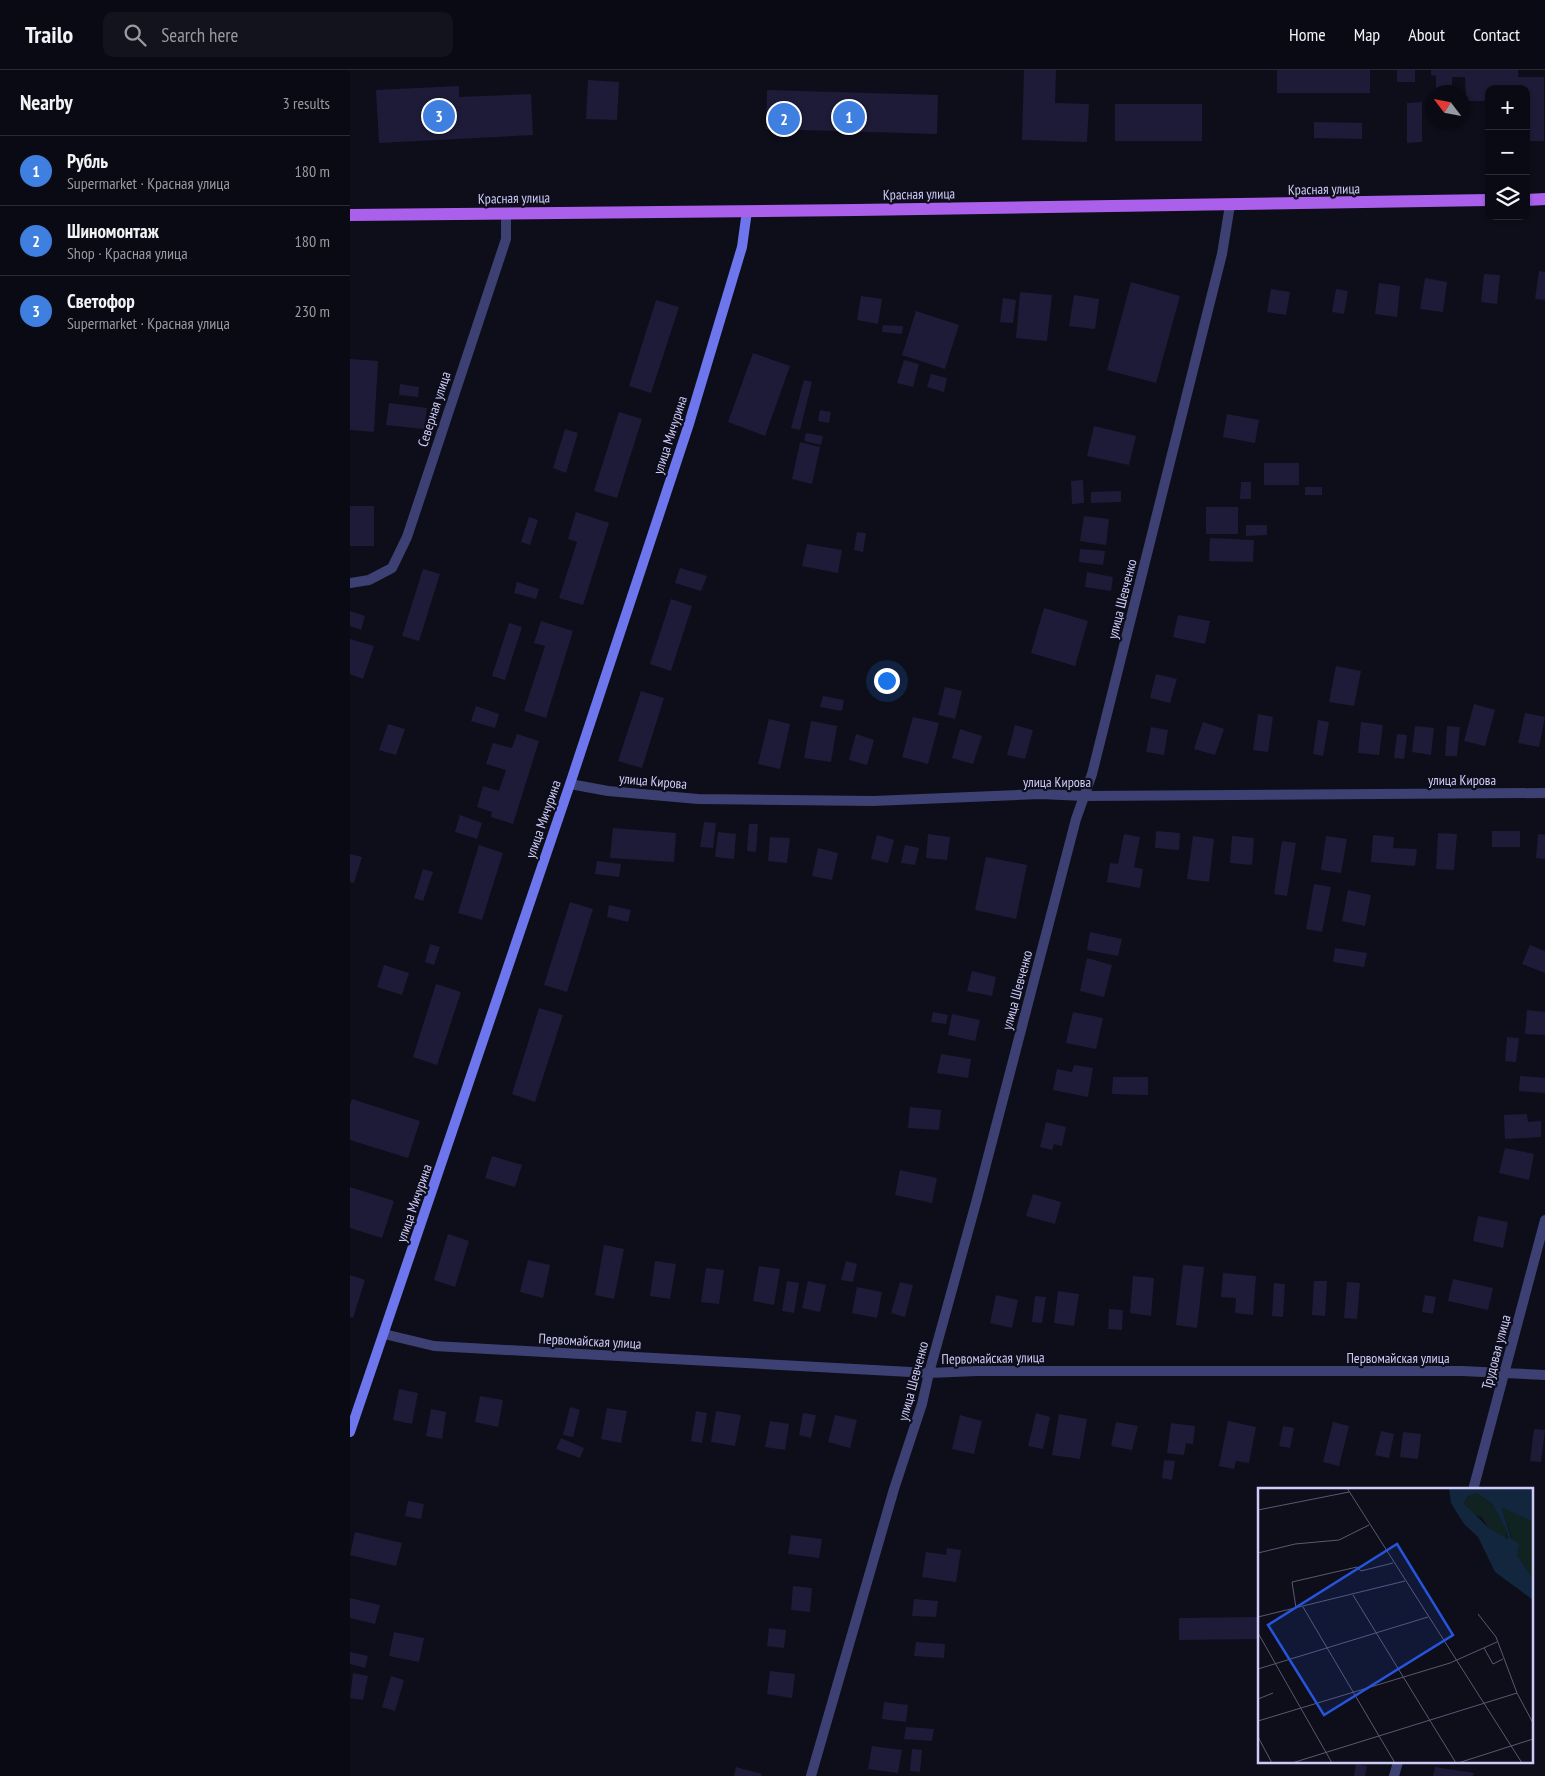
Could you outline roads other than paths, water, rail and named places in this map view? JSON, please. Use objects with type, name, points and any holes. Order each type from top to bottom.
[{"type":"main road","points":[[1530,200],[1545,199]]},
{"type":"main road","name":"Красная улица","points":[[350,215],[1230,205],[1485,200]]},
{"type":"street","name":"улица Шевченко","points":[[811,1776],[894,1489],[922,1404],[1076,819],[1092,774],[1220,264],[1230,205]]},
{"type":"street","name":"улица Мичурина","points":[[350,1432],[354,1411],[384,1334],[570,784],[688,427],[742,247],[747,211]]},
{"type":"street","name":"Северная улица","points":[[350,583],[369,580],[392,568],[407,537],[506,239],[506,213]]},
{"type":"street","name":"улица Кирова","points":[[570,784],[608,791],[698,799],[873,801],[1040,794],[1084,796],[1545,793]]},
{"type":"street","name":"Трудовая улица","points":[[1474,1488],[1545,1220]]},
{"type":"street","name":"Первомайская улица","points":[[384,1334],[434,1346],[929,1373],[1026,1371],[1462,1372],[1545,1375]]},
{"type":"place","name":"Светофор","points":[[439,116]]},
{"type":"place","name":"Рубль","points":[[849,117]]},
{"type":"place","name":"Шиномонтаж","points":[[784,119]]}]
